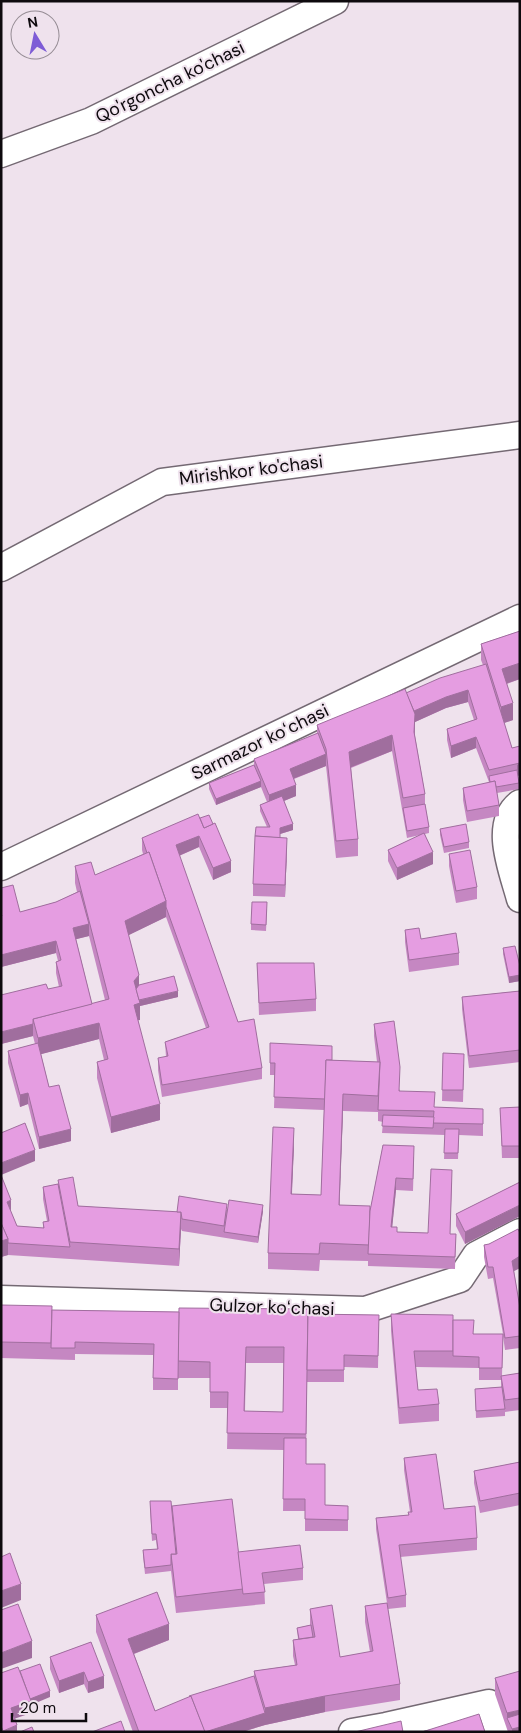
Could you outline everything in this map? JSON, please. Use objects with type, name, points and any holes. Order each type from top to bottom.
[{"type":"street","name":"Qo'rgoncha ko'chasi","points":[[1,154],[91,120],[335,1]]},
{"type":"street","name":"Mirishkor ko'chasi","points":[[1,568],[162,482],[520,435]]},
{"type":"street","name":"Sarmazor koʻchasi","points":[[1,867],[520,618]]},
{"type":"street","points":[[520,803],[516,806],[506,824],[504,838],[520,899]]},
{"type":"street","name":"Gulzor koʻchasi","points":[[1,1298],[365,1310],[460,1279],[476,1255],[520,1232]]},
{"type":"street","points":[[352,1732],[489,1703],[500,1732]]},
{"type":"building","points":[[520,631],[520,663],[502,669],[513,703],[501,707],[481,644]]},
{"type":"building","points":[[486,664],[512,748],[520,746],[520,763],[489,770],[476,737],[451,746],[447,729],[477,719],[468,690],[414,711],[406,693],[440,678]]},
{"type":"building","points":[[405,689],[415,714],[414,732],[425,794],[403,798],[392,735],[349,752],[358,839],[336,841],[326,749],[317,725]]},
{"type":"building","points":[[318,733],[326,754],[290,769],[296,785],[269,795],[254,759]]},
{"type":"building","points":[[254,765],[261,781],[216,799],[209,783]]},
{"type":"building","points":[[517,770],[519,783],[496,787],[495,781],[490,782],[489,776]]},
{"type":"building","points":[[495,781],[499,805],[467,811],[463,788]]},
{"type":"building","points":[[282,796],[293,824],[280,828],[280,838],[255,836],[256,827],[270,827],[260,805]]},
{"type":"building","points":[[425,804],[429,827],[407,831],[403,808]]},
{"type":"building","points":[[198,814],[204,828],[215,823],[231,861],[213,868],[199,836],[176,845],[238,1022],[254,1019],[262,1068],[162,1085],[158,1058],[168,1056],[165,1042],[209,1027],[166,907],[166,901],[149,852],[147,853],[142,838]]},
{"type":"building","points":[[209,815],[213,824],[204,828],[200,818]]},
{"type":"building","points":[[466,824],[469,842],[444,847],[440,829]]},
{"type":"building","points":[[424,833],[433,852],[397,868],[388,850]]},
{"type":"building","points":[[255,836],[287,838],[285,885],[253,884]]},
{"type":"building","points":[[470,850],[477,887],[456,891],[449,854]]},
{"type":"building","points":[[149,852],[166,901],[125,921],[139,975],[134,981],[140,1003],[134,1005],[160,1104],[111,1117],[97,1062],[108,1059],[99,1023],[38,1038],[33,1019],[109,999],[75,866],[91,862],[95,875]]},
{"type":"building","points":[[13,885],[20,912],[56,902],[80,891],[89,924],[73,928],[92,1004],[33,1019],[33,1024],[1,1032],[1,995],[46,984],[48,989],[62,986],[56,962],[61,960],[56,941],[1,955],[1,888]]},
{"type":"building","points":[[252,902],[267,902],[266,925],[251,924]]},
{"type":"building","points":[[419,928],[421,939],[456,933],[459,953],[409,960],[405,930]]},
{"type":"building","points":[[515,946],[520,966],[520,975],[509,977],[503,948]]},
{"type":"building","points":[[257,963],[314,963],[316,999],[259,1003]]},
{"type":"building","points":[[174,976],[178,991],[139,1000],[136,989],[139,985]]},
{"type":"building","points":[[520,991],[520,1050],[469,1056],[462,997]]},
{"type":"building","points":[[394,1021],[400,1067],[399,1091],[435,1092],[434,1107],[483,1109],[483,1124],[433,1123],[434,1111],[378,1110],[380,1062],[374,1024]]},
{"type":"building","points":[[38,1043],[49,1087],[59,1085],[71,1129],[39,1137],[28,1093],[20,1095],[8,1051]]},
{"type":"building","points":[[270,1043],[332,1046],[332,1060],[326,1060],[325,1099],[274,1097],[275,1063],[270,1063]]},
{"type":"building","points":[[443,1053],[464,1054],[463,1090],[442,1090]]},
{"type":"building","points":[[326,1060],[380,1062],[378,1096],[343,1094],[339,1205],[370,1206],[369,1245],[320,1243],[319,1254],[268,1253],[273,1127],[294,1128],[291,1194],[321,1195]]},
{"type":"building","points":[[520,1107],[520,1146],[502,1146],[500,1108]]},
{"type":"building","points":[[383,1115],[434,1117],[433,1128],[382,1126]]},
{"type":"building","points":[[25,1123],[35,1150],[1,1163],[1,1133]]},
{"type":"building","points":[[445,1129],[459,1129],[458,1153],[444,1153]]},
{"type":"building","points":[[383,1145],[414,1146],[413,1179],[396,1178],[391,1227],[397,1227],[397,1232],[428,1233],[431,1169],[452,1170],[450,1234],[456,1234],[455,1257],[368,1254],[370,1211]]},
{"type":"building","points":[[1,1175],[11,1200],[7,1202],[17,1226],[44,1228],[43,1222],[49,1221],[43,1187],[58,1184],[70,1247],[8,1243],[1,1223]]},
{"type":"building","points":[[73,1177],[78,1206],[181,1212],[179,1249],[70,1242],[58,1180]]},
{"type":"building","points":[[520,1182],[520,1205],[465,1232],[456,1214]]},
{"type":"building","points":[[179,1196],[227,1204],[224,1226],[182,1219],[181,1212],[177,1212]]},
{"type":"building","points":[[229,1200],[263,1205],[258,1237],[224,1232]]},
{"type":"building","points":[[1,1223],[8,1239],[1,1241]]},
{"type":"building","points":[[518,1229],[520,1233],[520,1256],[512,1261],[520,1308],[520,1336],[505,1338],[493,1267],[488,1267],[484,1245]]},
{"type":"building","points":[[1,1305],[52,1306],[51,1343],[1,1342]]},
{"type":"building","points":[[179,1308],[308,1309],[306,1434],[227,1433],[228,1392],[210,1392],[210,1362],[178,1361]],"holes":[[[246,1347],[284,1347],[283,1412],[244,1411]]]},
{"type":"building","points":[[52,1310],[179,1312],[178,1379],[153,1378],[154,1344],[75,1342],[75,1348],[51,1348]]},
{"type":"building","points":[[308,1314],[379,1315],[378,1356],[344,1355],[344,1370],[307,1370]]},
{"type":"building","points":[[391,1314],[453,1315],[453,1351],[414,1351],[418,1390],[437,1389],[439,1404],[399,1408]]},
{"type":"building","points":[[453,1320],[474,1320],[473,1334],[503,1334],[502,1368],[479,1368],[479,1357],[453,1356]]},
{"type":"building","points":[[520,1373],[520,1398],[505,1400],[501,1376]]},
{"type":"building","points":[[502,1387],[505,1409],[476,1411],[475,1389]]},
{"type":"building","points":[[284,1438],[306,1438],[306,1464],[325,1464],[325,1505],[348,1506],[348,1520],[305,1519],[305,1499],[283,1499]]},
{"type":"building","points":[[436,1454],[444,1509],[475,1506],[477,1538],[399,1545],[406,1595],[388,1598],[376,1518],[409,1515],[408,1512],[412,1512],[404,1458]]},
{"type":"building","points":[[520,1462],[520,1493],[480,1501],[474,1471]]},
{"type":"building","points":[[232,1499],[243,1589],[176,1597],[171,1554],[177,1554],[172,1506]]},
{"type":"building","points":[[150,1501],[171,1501],[176,1554],[171,1554],[171,1565],[145,1568],[143,1550],[158,1549],[156,1534],[152,1534]]},
{"type":"building","points":[[300,1545],[303,1568],[262,1573],[265,1592],[243,1594],[238,1552]]},
{"type":"building","points":[[10,1553],[21,1584],[1,1591],[1,1557]]},
{"type":"building","points":[[157,1592],[169,1624],[128,1639],[155,1711],[191,1696],[205,1731],[202,1732],[139,1732],[96,1615]]},
{"type":"building","points":[[387,1603],[400,1684],[265,1708],[254,1671],[297,1665],[293,1640],[315,1637],[310,1609],[332,1605],[340,1657],[373,1651],[365,1606]]},
{"type":"building","points":[[18,1604],[32,1641],[1,1653],[1,1610]]},
{"type":"building","points":[[311,1625],[313,1637],[299,1639],[297,1628]]},
{"type":"building","points":[[91,1642],[104,1676],[88,1682],[84,1672],[59,1681],[50,1657]]},
{"type":"building","points":[[40,1664],[50,1691],[30,1699],[20,1671]]},
{"type":"building","points":[[18,1667],[31,1701],[11,1708],[17,1725],[3,1731],[1,1726],[1,1673]]},
{"type":"building","points":[[520,1671],[520,1710],[507,1713],[495,1678]]},
{"type":"building","points":[[254,1676],[265,1713],[205,1732],[191,1696],[189,1696]]},
{"type":"building","points":[[479,1714],[485,1732],[422,1732]]},
{"type":"building","points":[[520,1714],[520,1727],[512,1729],[507,1718]]},
{"type":"building","points":[[121,1721],[125,1732],[92,1732]]},
{"type":"building","points":[[401,1721],[403,1732],[355,1732]]},
{"type":"building","points":[[32,1727],[34,1732],[20,1732]]}]
